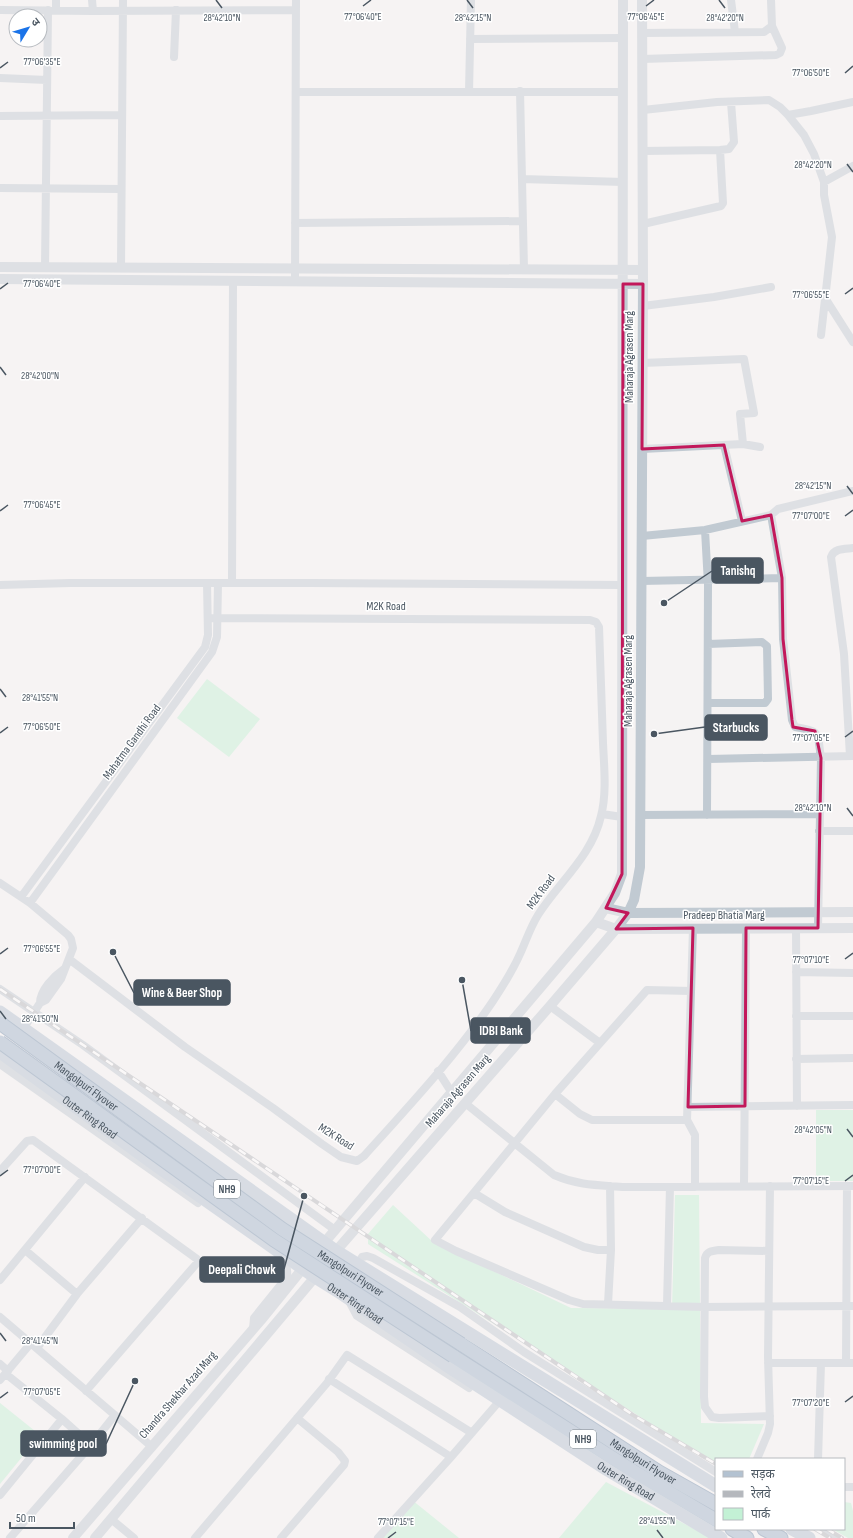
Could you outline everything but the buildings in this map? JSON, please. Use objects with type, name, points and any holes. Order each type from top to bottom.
[{"type":"highway","name":"Mangolpuri Flyover","points":[[0,1023],[282,1229],[659,1472],[715,1503]]},
{"type":"highway","name":"Mangolpuri Flyover","points":[[0,1042],[274,1240],[633,1471],[715,1519]]},
{"type":"highway","points":[[734,1530],[747,1538]]},
{"type":"highway","points":[[766,1530],[781,1538]]},
{"type":"main road","points":[[0,1012],[336,1251],[715,1485]]},
{"type":"main road","name":"Outer Ring Road","points":[[0,1052],[165,1172],[315,1277],[606,1469],[721,1538]]},
{"type":"main road","points":[[165,1172],[185,1144]]},
{"type":"main road","points":[[385,1323],[393,1322],[404,1312],[406,1303],[404,1294]]},
{"type":"main road","points":[[794,1530],[809,1538]]},
{"type":"street","points":[[45,267],[47,80],[52,10],[56,0]]},
{"type":"street","points":[[92,0],[93,11]]},
{"type":"street","points":[[121,268],[123,0]]},
{"type":"street","points":[[295,281],[296,0]]},
{"type":"street","points":[[469,92],[470,0]]},
{"type":"street","name":"Maharaja Agrasen Marg","points":[[324,1243],[596,922],[615,893],[622,874],[623,0]]},
{"type":"street","name":"Maharaja Agrasen Marg","points":[[336,1251],[550,1006],[628,913],[634,900],[640,867],[643,306],[642,0]]},
{"type":"street","points":[[730,0],[735,32]]},
{"type":"street","points":[[642,60],[776,55],[780,53],[782,48],[772,26],[771,0]]},
{"type":"street","points":[[0,10],[296,10]]},
{"type":"street","points":[[174,57],[176,10]]},
{"type":"street","points":[[642,32],[764,32],[772,26]]},
{"type":"street","points":[[470,39],[623,38]]},
{"type":"street","points":[[0,78],[47,80]]},
{"type":"street","points":[[520,91],[524,269]]},
{"type":"street","points":[[296,92],[623,92]]},
{"type":"street","points":[[642,110],[769,100],[788,114],[804,135],[814,154],[824,182],[824,195],[832,237],[821,335]]},
{"type":"street","points":[[643,151],[729,149],[734,142],[731,102]]},
{"type":"street","points":[[788,114],[811,111],[853,102]]},
{"type":"street","points":[[0,116],[122,115]]},
{"type":"street","points":[[643,224],[721,206],[723,203],[720,150]]},
{"type":"street","points":[[824,182],[853,166]]},
{"type":"street","points":[[522,179],[623,182]]},
{"type":"street","points":[[0,188],[121,189]]},
{"type":"street","points":[[295,223],[523,221]]},
{"type":"street","points":[[0,267],[643,270]]},
{"type":"street","points":[[0,279],[643,284]]},
{"type":"street","points":[[232,583],[233,280]]},
{"type":"street","points":[[643,306],[714,297],[771,287]]},
{"type":"street","points":[[826,298],[853,342]]},
{"type":"street","points":[[642,363],[744,359],[754,413],[740,414],[743,444]]},
{"type":"street","points":[[642,449],[743,444],[760,447]]},
{"type":"street","points":[[724,445],[742,521]]},
{"type":"street","points":[[642,536],[705,530],[771,515],[778,509],[853,491]]},
{"type":"street","points":[[771,515],[782,578],[783,639],[792,720],[795,727],[815,731],[818,737],[821,758],[818,928]]},
{"type":"street","points":[[705,530],[708,579],[707,815]]},
{"type":"street","points":[[708,759],[821,758],[852,756],[844,654],[831,557],[832,553],[836,550],[853,548]]},
{"type":"street","points":[[641,581],[782,578]]},
{"type":"street","points":[[0,585],[70,583],[504,583],[622,585]]},
{"type":"street","name":"Mahatma Gandhi Road","points":[[30,903],[212,652],[217,638],[207,583]]},
{"type":"street","name":"Mahatma Gandhi Road","points":[[22,897],[205,647],[213,618],[218,583]]},
{"type":"street","name":"M2K Road","points":[[69,959],[185,1046],[322,1144],[341,1157],[357,1161],[364,1156],[438,1071],[492,1002],[515,965],[529,931],[538,916],[588,848],[597,832],[602,814],[604,773],[599,627],[596,622],[590,620],[213,618]]},
{"type":"street","points":[[708,644],[762,642],[767,646],[768,699],[765,703],[708,703]]},
{"type":"street","points":[[602,814],[622,817]]},
{"type":"street","points":[[640,815],[820,814]]},
{"type":"street","points":[[819,831],[853,831]]},
{"type":"street","points":[[0,883],[30,903],[68,935],[71,939],[73,948],[61,979],[46,1000],[40,1003],[23,1029]]},
{"type":"street","name":"Pradeep Bhatia Marg","points":[[606,908],[628,913],[853,912]]},
{"type":"street","name":"Pradeep Bhatia Marg","points":[[596,922],[616,928],[853,928]]},
{"type":"street","points":[[693,928],[687,1120],[695,1135],[695,1187]]},
{"type":"street","points":[[744,1186],[746,928]]},
{"type":"street","points":[[796,928],[797,1106]]},
{"type":"street","points":[[796,972],[853,973]]},
{"type":"street","points":[[0,989],[83,1045],[336,1230]]},
{"type":"street","points":[[691,991],[647,990],[555,1094],[435,1240],[456,1251],[569,1300],[582,1304],[705,1307],[850,1306]]},
{"type":"street","points":[[550,1006],[600,1043]]},
{"type":"street","points":[[796,1016],[853,1016]]},
{"type":"street","points":[[796,1059],[853,1058]]},
{"type":"street","points":[[0,1064],[285,1263],[288,1269],[287,1277],[254,1318],[252,1329]]},
{"type":"street","points":[[438,1071],[452,1093]]},
{"type":"street","points":[[555,1094],[580,1114],[592,1120],[687,1120]]},
{"type":"street","points":[[465,1103],[554,1175],[569,1181],[588,1185],[610,1186],[850,1186],[850,1363],[768,1363]]},
{"type":"street","points":[[688,1107],[853,1105]]},
{"type":"street","points":[[0,1171],[27,1141],[33,1140],[196,1257],[198,1261],[86,1391]]},
{"type":"street","points":[[393,1162],[405,1173]]},
{"type":"street","points":[[0,1280],[85,1177]]},
{"type":"street","points":[[608,1304],[610,1186]]},
{"type":"street","points":[[757,1458],[768,1433],[770,1416],[768,1363],[770,1186]]},
{"type":"street","points":[[667,1305],[670,1187]]},
{"type":"street","points":[[474,1192],[506,1212],[584,1247],[598,1250],[610,1250]]},
{"type":"street","points":[[0,1380],[34,1346],[142,1218]]},
{"type":"street","points":[[25,1250],[78,1294]]},
{"type":"street","points":[[769,1251],[719,1250],[706,1253],[704,1397],[705,1407],[712,1417],[770,1416]]},
{"type":"street","points":[[358,1265],[362,1257],[367,1256],[373,1258],[460,1306],[524,1352],[715,1471]]},
{"type":"street","name":"Chandra Shekhar Azad Marg","points":[[73,1538],[262,1318],[303,1268]]},
{"type":"street","points":[[95,1538],[315,1277]]},
{"type":"street","points":[[347,1298],[357,1316],[496,1405],[711,1538]]},
{"type":"street","points":[[0,1317],[151,1446]]},
{"type":"street","points":[[262,1318],[272,1328]]},
{"type":"street","points":[[195,1538],[297,1418],[347,1355],[472,1433]]},
{"type":"street","points":[[818,1458],[821,1363]]},
{"type":"street","points":[[0,1364],[7,1372],[91,1445]]},
{"type":"street","points":[[329,1379],[451,1458]]},
{"type":"street","points":[[378,1538],[451,1458],[496,1405]]},
{"type":"street","points":[[10,1538],[91,1445],[115,1415]]},
{"type":"street","points":[[281,1538],[344,1466],[345,1460],[338,1452],[297,1418]]},
{"type":"street","points":[[0,1495],[62,1419]]},
{"type":"street","points":[[111,1519],[134,1538]]},
{"type":"street","points":[[822,1530],[836,1538]]},
{"type":"highlighted area","points":[[623,284],[643,284],[642,449],[724,445],[742,521],[771,515],[782,578],[783,639],[793,727],[815,731],[821,758],[818,928],[746,928],[745,1106],[688,1107],[693,928],[616,929],[628,913],[606,908],[622,874]]},
{"type":"green space","points":[[207,679],[260,719],[229,757],[177,718]]},
{"type":"green space","points":[[816,1110],[853,1110],[853,1181],[816,1181]]},
{"type":"green space","points":[[675,1195],[699,1195],[701,1423],[764,1424],[749,1458],[715,1458],[715,1464],[368,1244],[368,1234],[393,1205],[434,1243],[571,1308],[672,1309]]},
{"type":"green space","points":[[0,1403],[40,1435],[0,1484]]},
{"type":"green space","points":[[606,1482],[711,1538],[559,1538]]},
{"type":"green space","points":[[412,1500],[459,1538],[381,1538]]},
{"type":"green space","points":[[845,1502],[851,1503],[853,1511],[853,1538],[848,1538],[834,1530],[845,1530]]},
{"type":"railway","points":[[0,989],[633,1415],[715,1463]]},
{"type":"railway","points":[[817,1530],[830,1538]]},
{"type":"railway","points":[[829,1530],[842,1538]]},
{"type":"place","name":"Tanishq","points":[[664,603]]},
{"type":"place","name":"Starbucks","points":[[654,734]]},
{"type":"place","name":"Wine & Beer Shop","points":[[113,952]]},
{"type":"place","name":"IDBI Bank","points":[[462,980]]},
{"type":"place","name":"Deepali Chowk","points":[[304,1196]]},
{"type":"place","name":"swimming pool","points":[[135,1381]]}]
